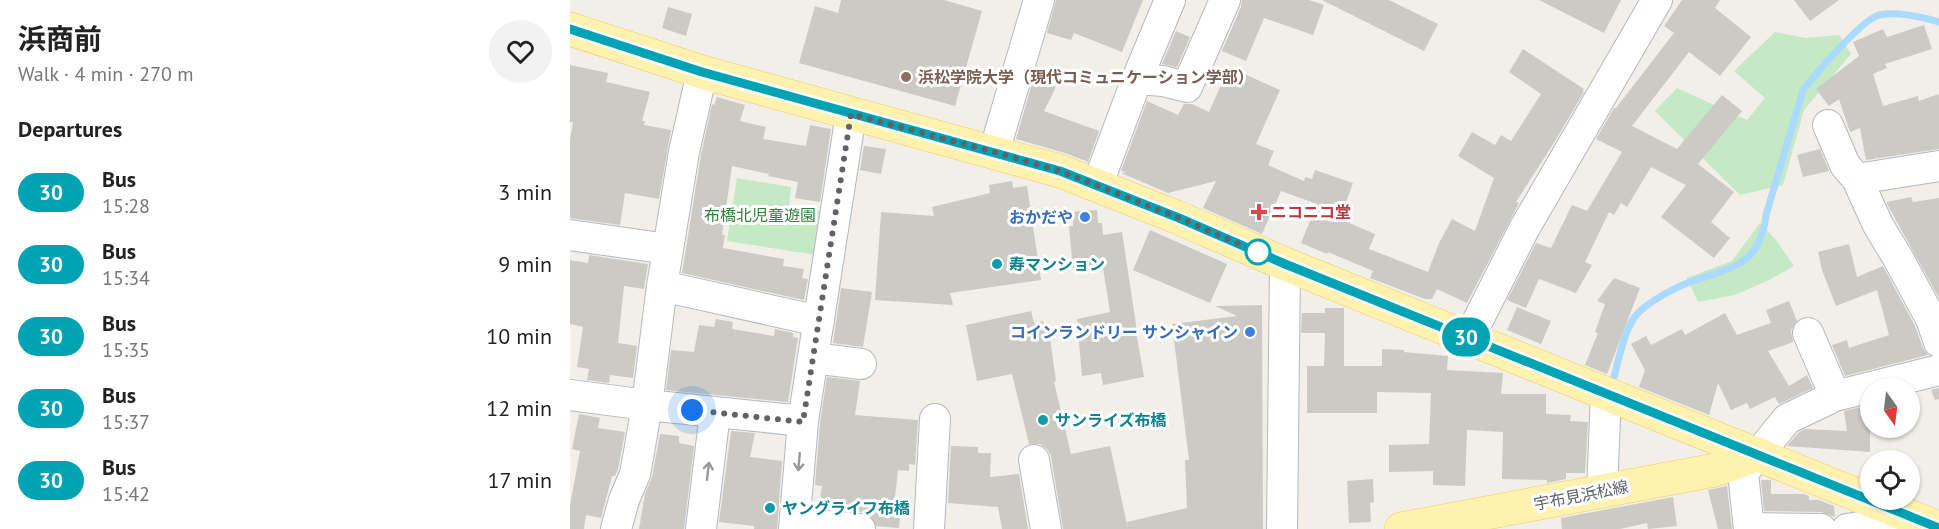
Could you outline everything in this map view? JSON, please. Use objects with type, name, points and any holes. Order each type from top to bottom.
[{"type":"main road","points":[[570,29],[702,72],[1060,171],[1939,528]]},
{"type":"main road","name":"宇布見浜松線","points":[[1401,529],[1715,470],[1759,454]]},
{"type":"street","points":[[994,152],[1039,0]]},
{"type":"street","points":[[1096,186],[1170,0]]},
{"type":"street","points":[[1137,79],[1163,81],[1187,87],[1225,0]]},
{"type":"street","points":[[1470,338],[1527,224],[1657,0]]},
{"type":"street","points":[[616,529],[624,500],[635,474],[684,152],[702,72]]},
{"type":"street","points":[[851,114],[803,422],[795,526],[860,529]]},
{"type":"street","points":[[1828,125],[1845,165],[1857,179],[1878,225],[1931,319],[1939,342]]},
{"type":"street","points":[[1857,179],[1939,166]]},
{"type":"street","points":[[570,234],[668,249]]},
{"type":"street","points":[[1282,529],[1285,264]]},
{"type":"street","points":[[662,286],[819,321]]},
{"type":"street","points":[[1808,333],[1835,396]]},
{"type":"street","points":[[813,358],[861,364]]},
{"type":"street","points":[[1821,529],[1750,529],[1743,472],[1786,419],[1835,396],[1939,370]]},
{"type":"street","points":[[1602,491],[1606,393]]},
{"type":"street","points":[[570,395],[803,422]]},
{"type":"street","points":[[701,529],[715,413]]},
{"type":"street","points":[[929,529],[935,419]]},
{"type":"street","points":[[1034,460],[1046,529]]},
{"type":"street","points":[[1847,529],[1872,525],[1904,514]]},
{"type":"green space","points":[[1775,32],[1805,38],[1839,35],[1851,54],[1804,110],[1783,185],[1740,195],[1655,111],[1677,88],[1747,120],[1765,98],[1734,71]]},
{"type":"green space","name":"布橋北児童遊園","points":[[737,178],[791,187],[789,206],[829,212],[823,256],[727,241]]},
{"type":"green space","points":[[1760,223],[1776,240],[1794,266],[1735,295],[1698,302],[1687,278],[1732,261]]},
{"type":"building","points":[[841,0],[944,0],[982,11],[955,106],[799,63],[815,6],[838,13]]},
{"type":"building","points":[[1056,0],[1143,0],[1122,52],[1074,33],[1071,40],[1047,33]]},
{"type":"building","points":[[1242,0],[1309,0],[1324,5],[1313,35],[1264,18],[1246,61],[1222,51]]},
{"type":"building","points":[[1322,0],[1389,0],[1438,24],[1424,51]]},
{"type":"building","points":[[1539,0],[1621,0],[1604,33]]},
{"type":"building","points":[[1682,0],[1720,0],[1715,8],[1751,37],[1720,76],[1689,52],[1632,126],[1677,149],[1722,95],[1742,111],[1698,164],[1734,192],[1711,222],[1730,238],[1714,258],[1661,217],[1686,185],[1651,167],[1627,207],[1621,203],[1614,215],[1609,212],[1585,262],[1592,265],[1576,293],[1539,279],[1526,308],[1507,300],[1536,243],[1551,248],[1572,205],[1587,211],[1622,152],[1596,139],[1614,108],[1674,33],[1664,26]]},
{"type":"building","points":[[1794,0],[1839,0],[1810,21]]},
{"type":"building","points":[[668,7],[692,14],[686,36],[662,28]]},
{"type":"building","points":[[1924,25],[1932,49],[1885,64],[1887,68],[1873,74],[1883,106],[1918,96],[1919,101],[1939,94],[1939,149],[1866,160],[1860,128],[1850,132],[1839,99],[1829,106],[1816,89],[1859,56],[1853,42],[1883,29],[1887,37]]},
{"type":"building","points":[[1176,31],[1190,37],[1177,67],[1162,64]]},
{"type":"building","points":[[1523,49],[1584,89],[1582,91],[1584,92],[1516,202],[1519,203],[1467,303],[1437,289],[1432,299],[1425,299],[1370,278],[1373,271],[1301,243],[1317,204],[1281,191],[1262,234],[1203,208],[1216,181],[1168,193],[1121,173],[1127,172],[1121,171],[1147,101],[1178,115],[1184,104],[1192,104],[1209,112],[1229,67],[1280,90],[1256,144],[1274,151],[1268,165],[1304,181],[1305,177],[1312,179],[1315,170],[1353,183],[1340,219],[1375,234],[1369,249],[1428,272],[1439,243],[1452,219],[1475,231],[1494,178],[1458,156],[1472,132],[1495,145],[1501,135],[1511,141],[1541,94],[1509,72]]},
{"type":"building","points":[[570,65],[608,73],[606,82],[650,92],[642,121],[645,121],[644,125],[671,130],[659,199],[625,193],[620,225],[570,218],[570,140],[573,122],[570,122]]},
{"type":"building","points":[[1034,77],[1056,87],[1044,111],[1099,131],[1088,162],[1016,139]]},
{"type":"building","points":[[717,97],[745,105],[740,121],[766,127],[763,139],[806,146],[810,125],[831,129],[820,202],[795,198],[798,182],[732,166],[722,235],[725,235],[723,248],[784,259],[783,266],[804,269],[802,278],[808,279],[804,300],[682,273],[701,155],[712,104],[714,105]]},
{"type":"building","points":[[864,146],[886,149],[881,174],[860,170]]},
{"type":"building","points":[[1820,149],[1829,171],[1803,177],[1797,155]]},
{"type":"building","points":[[1012,181],[1013,188],[1027,186],[1041,280],[950,293],[953,305],[875,300],[881,212],[934,216],[932,207],[990,193],[989,185]]},
{"type":"building","points":[[1911,197],[1913,202],[1939,198],[1939,298],[1887,204],[1887,202]]},
{"type":"building","points":[[1097,210],[1098,223],[1102,223],[1103,235],[1122,232],[1144,377],[1103,385],[1101,373],[1082,376],[1077,319],[1110,312],[1103,268],[1073,270],[1069,226],[1073,226],[1073,212]]},
{"type":"building","points":[[1150,230],[1227,264],[1210,303],[1133,270]]},
{"type":"building","points":[[1849,244],[1857,277],[1883,266],[1928,355],[1845,376],[1832,345],[1847,340],[1849,348],[1889,335],[1877,290],[1836,306],[1822,270],[1818,252]]},
{"type":"building","points":[[589,255],[648,264],[644,289],[624,286],[618,343],[637,346],[633,378],[610,375],[609,383],[587,380],[589,369],[577,367],[583,327],[570,324],[570,260],[588,263]]},
{"type":"building","points":[[1614,278],[1640,288],[1607,374],[1585,365],[1598,333],[1595,332],[1605,304],[1597,301]]},
{"type":"building","points":[[841,288],[872,292],[863,347],[833,343]]},
{"type":"building","points":[[1789,301],[1797,321],[1791,330],[1793,342],[1768,351],[1789,386],[1807,375],[1813,388],[1779,404],[1775,397],[1750,409],[1747,403],[1731,410],[1718,383],[1709,415],[1639,387],[1645,370],[1631,344],[1646,336],[1651,345],[1682,329],[1685,335],[1725,313],[1737,335],[1771,323],[1766,310]]},
{"type":"building","points":[[1262,305],[1263,529],[1128,529],[1127,522],[1187,508],[1185,460],[1189,460],[1172,324],[1237,316],[1215,306]]},
{"type":"building","points":[[1517,307],[1551,321],[1541,344],[1507,330]]},
{"type":"building","points":[[1325,308],[1344,308],[1344,366],[1382,366],[1382,349],[1448,356],[1447,370],[1503,373],[1501,394],[1546,394],[1546,414],[1571,415],[1570,421],[1588,422],[1585,473],[1566,473],[1566,479],[1547,483],[1547,480],[1502,479],[1503,432],[1467,430],[1465,486],[1433,485],[1433,471],[1389,472],[1389,445],[1429,444],[1431,393],[1377,392],[1377,413],[1307,413],[1307,366],[1324,366],[1325,333],[1301,333],[1302,313],[1325,313]]},
{"type":"building","points":[[1031,311],[1034,323],[1043,321],[1044,325],[1048,324],[1056,381],[1054,382],[1071,454],[1110,446],[1128,529],[1063,529],[1051,456],[1040,444],[1029,444],[1012,374],[977,381],[966,325]]},
{"type":"building","points":[[716,319],[733,322],[732,329],[774,336],[775,329],[793,333],[793,337],[798,338],[788,402],[666,390],[671,350],[694,352],[699,325],[714,327]]},
{"type":"building","points":[[827,377],[860,381],[855,415],[918,420],[915,465],[909,464],[909,471],[898,470],[894,506],[901,507],[899,528],[876,526],[870,515],[862,512],[819,508],[822,486],[815,485],[820,423]]},
{"type":"building","points":[[1939,388],[1939,399],[1935,400],[1931,390]]},
{"type":"building","points":[[1860,407],[1860,438],[1870,438],[1870,450],[1787,446],[1798,433],[1805,429],[1847,431],[1844,411]]},
{"type":"building","points":[[579,414],[600,418],[598,428],[625,432],[618,469],[615,476],[612,476],[601,518],[586,515],[584,529],[570,529],[570,505],[580,451],[572,449]]},
{"type":"building","points":[[731,431],[755,433],[750,457],[782,461],[777,529],[754,529],[754,526],[719,522]]},
{"type":"building","points":[[660,434],[679,436],[679,443],[694,446],[684,529],[639,529]]},
{"type":"building","points":[[951,446],[978,447],[978,453],[991,453],[990,477],[1019,474],[1028,529],[1002,529],[998,507],[948,503]]},
{"type":"building","points":[[1373,479],[1374,502],[1370,503],[1371,522],[1349,523],[1347,481]]},
{"type":"building","points":[[1761,480],[1771,480],[1771,494],[1804,494],[1809,496],[1809,500],[1819,500],[1834,506],[1835,517],[1821,512],[1764,511]]},
{"type":"building","points":[[1727,486],[1732,529],[1718,529],[1708,490]]},
{"type":"building","points":[[1673,497],[1677,526],[1648,529],[1647,523],[1620,529],[1562,529],[1561,518]]},
{"type":"waterway","points":[[1614,377],[1629,326],[1643,308],[1690,282],[1727,270],[1744,260],[1757,246],[1803,90],[1839,48],[1861,27],[1879,15],[1901,14],[1939,22]]},
{"type":"bus line","name":"30","points":[[570,29],[702,72],[1060,171],[1939,528]]},
{"type":"place","name":"浜松学院大学（現代コミュニケーション学部）","points":[[906,77]]},
{"type":"place","name":"ニコニコ堂","points":[[1259,212]]},
{"type":"place","name":"おかだや","points":[[1085,217]]},
{"type":"place","name":"寿マンション","points":[[997,264]]},
{"type":"place","name":"コインランドリー サンシャイン","points":[[1250,332]]},
{"type":"place","name":"サンライズ布橋","points":[[1043,420]]},
{"type":"place","name":"ヤングライフ布橋","points":[[770,508]]},
{"type":"route","points":[[692,410],[803,422],[851,114],[1060,171],[1267,256],[1258,252]]}]
